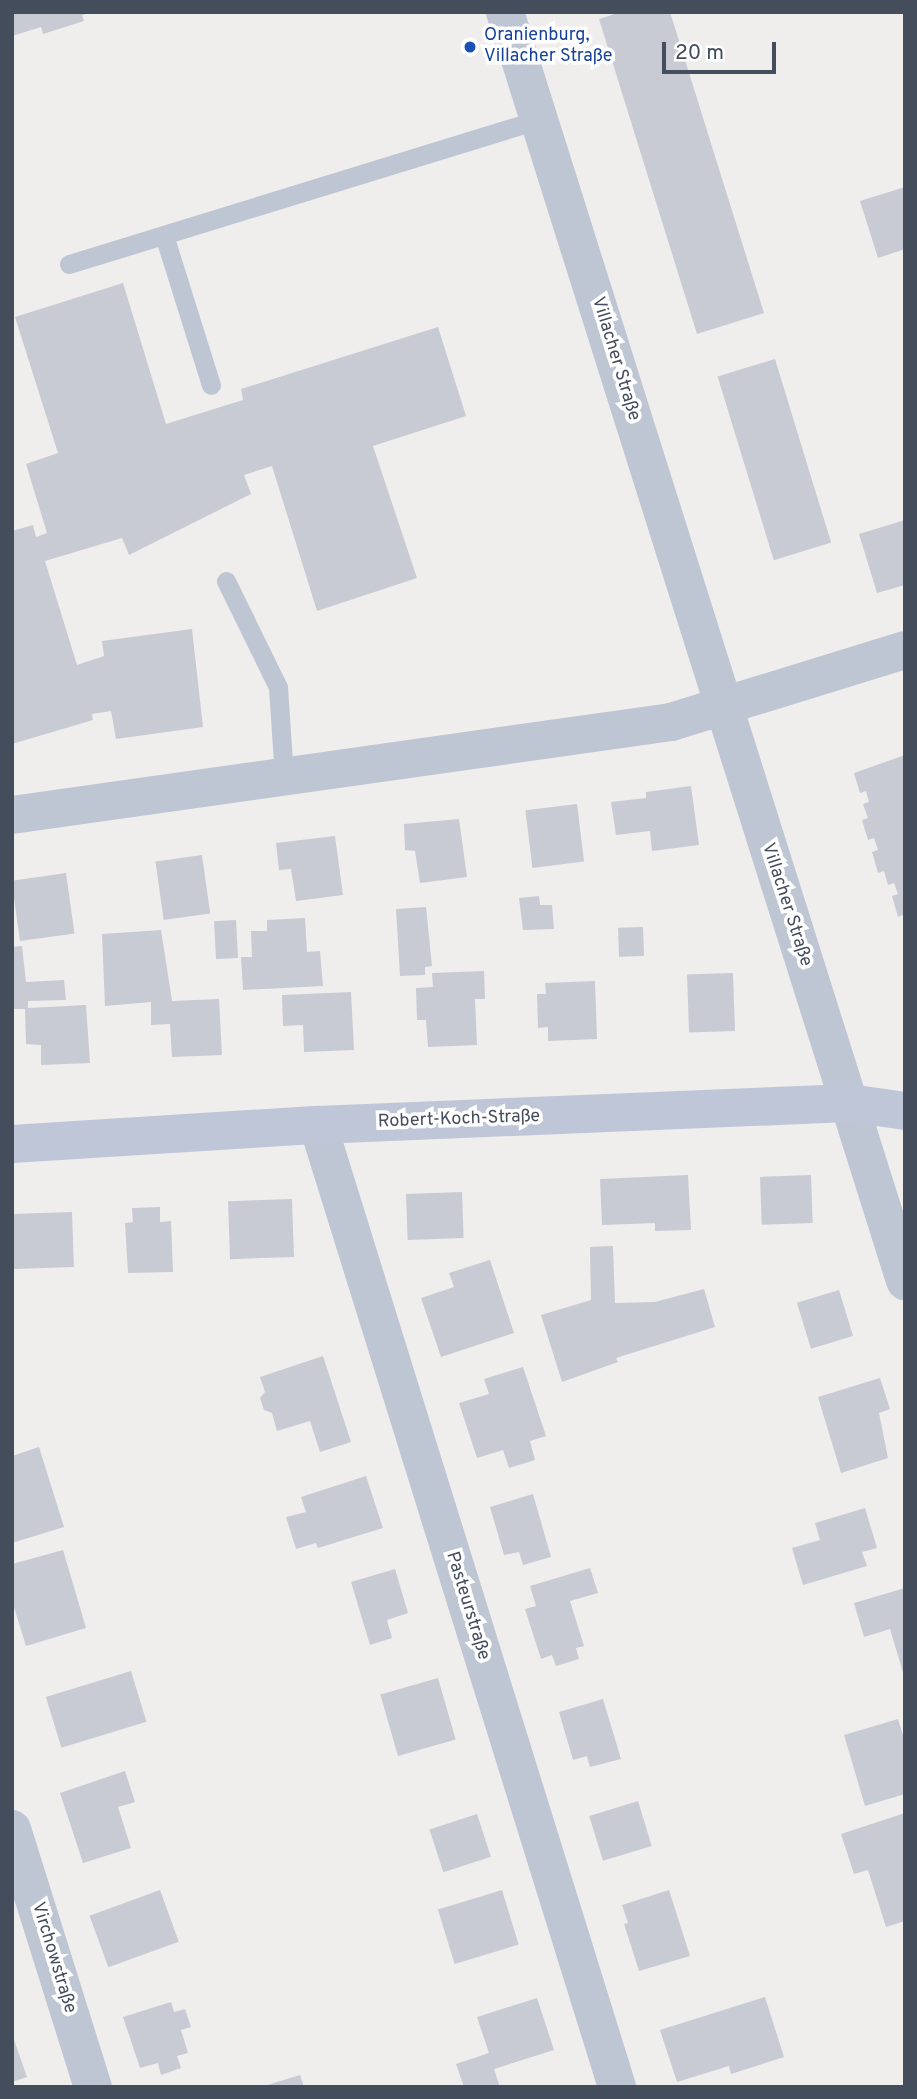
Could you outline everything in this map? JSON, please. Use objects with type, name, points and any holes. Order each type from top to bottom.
[{"type":"street","name":"Villacher Straße","points":[[505,12],[905,1281]]},
{"type":"street","points":[[12,815],[671,722],[905,650]]},
{"type":"street","name":"Robert-Koch-Straße","points":[[12,1144],[318,1125],[849,1103],[905,1111]]},
{"type":"street","name":"Pasteurstraße","points":[[318,1125],[617,2087]]},
{"type":"street","name":"Virchowstraße","points":[[12,1829],[93,2087]]},
{"type":"lane","points":[[69,264],[540,119]]},
{"type":"lane","points":[[164,235],[211,385]]},
{"type":"lane","points":[[226,581],[278,687],[284,777]]},
{"type":"building","points":[[12,12],[90,13],[82,15],[84,21],[43,34],[41,27],[12,36]]},
{"type":"building","points":[[621,12],[670,12],[764,313],[697,334],[599,19]]},
{"type":"building","points":[[905,187],[905,249],[878,258],[860,201]]},
{"type":"building","points":[[123,283],[166,424],[243,400],[241,389],[438,327],[466,416],[373,446],[417,578],[317,611],[272,466],[244,475],[251,494],[129,555],[122,538],[45,561],[77,665],[104,656],[102,641],[192,629],[203,727],[116,739],[111,711],[92,714],[93,720],[12,744],[12,531],[33,525],[36,537],[47,533],[26,464],[58,453],[15,317]]},
{"type":"building","points":[[775,359],[831,543],[774,560],[718,377]]},
{"type":"building","points":[[905,520],[905,585],[877,593],[859,534]]},
{"type":"building","points":[[905,755],[905,914],[898,917],[892,896],[898,894],[894,883],[888,885],[884,871],[878,873],[872,852],[878,850],[874,838],[868,840],[862,820],[868,818],[863,804],[869,802],[866,791],[860,793],[854,773]]},
{"type":"building","points":[[691,786],[699,845],[652,851],[650,831],[616,835],[611,802],[646,798],[646,792]]},
{"type":"building","points":[[577,804],[584,862],[532,868],[525,810]]},
{"type":"building","points":[[459,819],[467,877],[420,883],[415,851],[405,850],[404,824]]},
{"type":"building","points":[[335,836],[343,895],[296,901],[291,869],[279,870],[276,843]]},
{"type":"building","points":[[202,855],[210,913],[164,920],[155,862]]},
{"type":"building","points":[[66,873],[74,933],[20,941],[12,881]]},
{"type":"building","points":[[539,896],[540,905],[552,905],[554,929],[523,930],[519,898]]},
{"type":"building","points":[[426,907],[432,966],[425,967],[425,975],[400,976],[396,909]]},
{"type":"building","points":[[305,918],[307,952],[320,951],[323,986],[243,990],[241,957],[252,957],[251,931],[267,931],[267,920]]},
{"type":"building","points":[[236,920],[238,958],[216,959],[214,921]]},
{"type":"building","points":[[643,927],[644,956],[619,957],[618,928]]},
{"type":"building","points":[[161,930],[172,1001],[219,999],[222,1055],[172,1057],[170,1024],[151,1025],[151,1002],[105,1006],[102,934]]},
{"type":"building","points":[[22,946],[26,982],[64,980],[66,1000],[28,1001],[28,1008],[86,1005],[90,1063],[41,1065],[41,1045],[26,1044],[25,1009],[12,1009],[12,947]]},
{"type":"building","points":[[484,971],[485,999],[475,999],[477,1045],[428,1047],[426,1020],[417,1020],[416,988],[433,987],[432,973]]},
{"type":"building","points":[[733,973],[735,1031],[689,1033],[687,975]]},
{"type":"building","points":[[595,981],[597,1039],[548,1041],[548,1027],[538,1028],[537,994],[546,994],[545,983]]},
{"type":"building","points":[[351,992],[354,1050],[304,1052],[303,1025],[283,1026],[282,995]]},
{"type":"building","points":[[688,1175],[691,1230],[655,1231],[655,1223],[602,1225],[600,1179]]},
{"type":"building","points":[[811,1175],[813,1223],[762,1225],[760,1177]]},
{"type":"building","points":[[462,1192],[464,1238],[408,1240],[406,1194]]},
{"type":"building","points":[[292,1199],[294,1257],[230,1259],[228,1201]]},
{"type":"building","points":[[160,1207],[160,1222],[171,1221],[173,1272],[128,1273],[125,1223],[133,1222],[132,1208]]},
{"type":"building","points":[[72,1212],[74,1267],[14,1269],[12,1214]]},
{"type":"building","points":[[613,1246],[615,1303],[655,1302],[704,1289],[715,1327],[616,1358],[618,1362],[562,1382],[541,1315],[591,1300],[590,1247]]},
{"type":"building","points":[[490,1260],[514,1333],[441,1357],[421,1298],[454,1287],[449,1273]]},
{"type":"building","points":[[839,1290],[853,1336],[811,1349],[797,1303]]},
{"type":"building","points":[[323,1356],[351,1442],[320,1452],[310,1421],[277,1431],[272,1413],[264,1410],[260,1398],[265,1392],[260,1377]]},
{"type":"building","points":[[523,1367],[546,1436],[530,1441],[535,1460],[509,1468],[503,1450],[477,1458],[459,1403],[489,1394],[484,1379]]},
{"type":"building","points":[[880,1378],[890,1409],[879,1413],[888,1458],[841,1473],[818,1397]]},
{"type":"building","points":[[39,1447],[64,1527],[12,1543],[12,1456]]},
{"type":"building","points":[[366,1476],[383,1528],[318,1548],[316,1543],[296,1549],[286,1517],[306,1512],[301,1497]]},
{"type":"building","points":[[533,1494],[551,1557],[523,1565],[519,1552],[504,1555],[490,1507]]},
{"type":"building","points":[[865,1508],[877,1548],[862,1552],[867,1566],[803,1585],[792,1548],[820,1540],[815,1523]]},
{"type":"building","points":[[63,1550],[86,1628],[26,1646],[12,1601],[12,1564]]},
{"type":"building","points":[[590,1568],[598,1593],[570,1601],[584,1646],[576,1648],[579,1659],[556,1666],[552,1655],[541,1659],[525,1609],[536,1606],[530,1586]]},
{"type":"building","points":[[395,1569],[408,1613],[387,1620],[392,1638],[370,1645],[351,1582]]},
{"type":"building","points":[[905,1588],[904,1676],[890,1629],[864,1637],[854,1603]]},
{"type":"building","points":[[131,1671],[146,1722],[61,1748],[46,1697]]},
{"type":"building","points":[[438,1678],[456,1740],[398,1756],[380,1695]]},
{"type":"building","points":[[603,1699],[621,1759],[590,1767],[587,1756],[573,1760],[559,1712]]},
{"type":"building","points":[[898,1719],[905,1742],[905,1794],[865,1806],[844,1735]]},
{"type":"building","points":[[125,1771],[135,1802],[118,1807],[131,1848],[83,1863],[60,1793]]},
{"type":"building","points":[[638,1801],[652,1846],[603,1861],[589,1816]]},
{"type":"building","points":[[905,1813],[905,1921],[886,1927],[868,1870],[854,1874],[841,1834]]},
{"type":"building","points":[[477,1814],[491,1857],[443,1872],[429,1829]]},
{"type":"building","points":[[160,1890],[179,1942],[108,1967],[90,1916]]},
{"type":"building","points":[[502,1890],[519,1945],[455,1964],[438,1910]]},
{"type":"building","points":[[669,1890],[690,1956],[639,1971],[624,1924],[628,1923],[622,1905]]},
{"type":"building","points":[[765,1997],[784,2057],[731,2074],[729,2066],[677,2082],[660,2030]]},
{"type":"building","points":[[537,1998],[554,2050],[494,2069],[500,2087],[464,2087],[456,2064],[489,2053],[477,2017]]},
{"type":"building","points":[[171,2002],[174,2012],[185,2009],[191,2027],[181,2030],[188,2053],[177,2056],[181,2068],[161,2075],[158,2063],[140,2068],[123,2017]]},
{"type":"building","points":[[12,2034],[27,2077],[12,2082]]},
{"type":"building","points":[[300,2075],[304,2087],[264,2086]]},
{"type":"place","name":"Oranienburg, Villacher Straße","points":[[470,47]]}]
